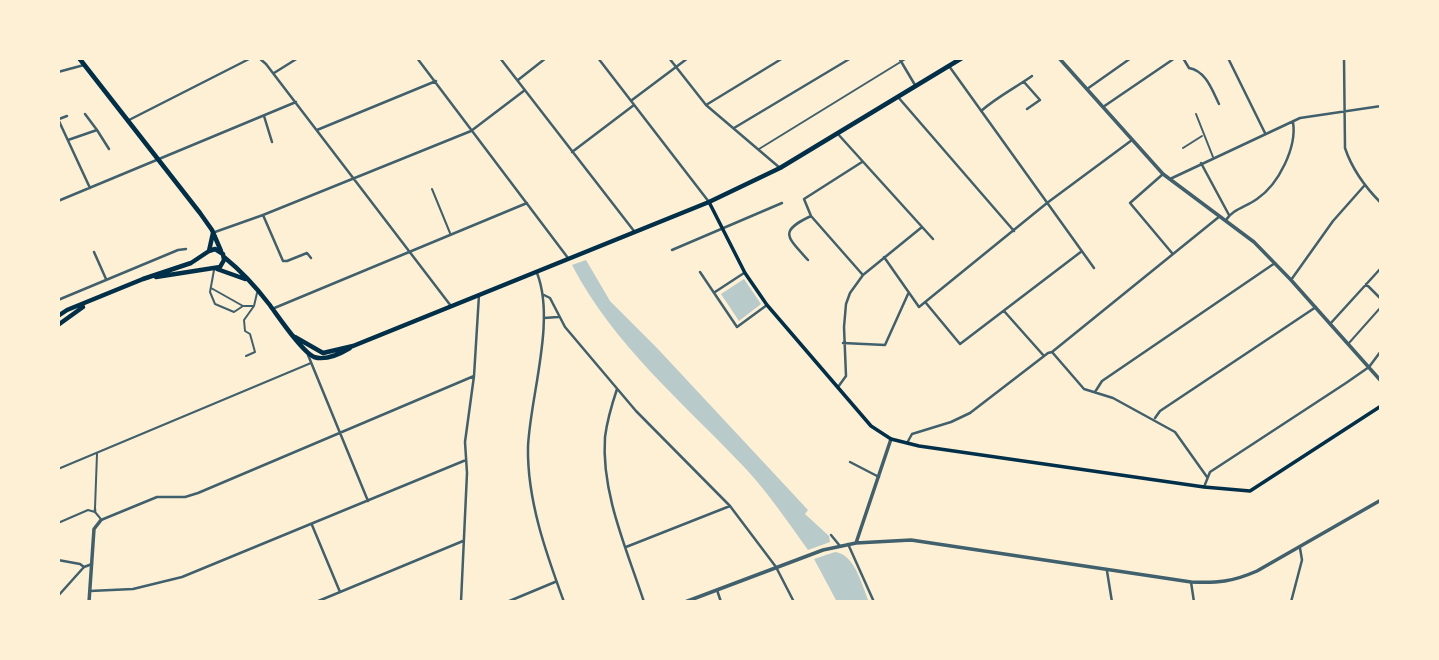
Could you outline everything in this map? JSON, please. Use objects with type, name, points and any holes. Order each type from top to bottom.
[{"type":"main road","points":[[79,58],[214,233],[222,254],[222,265],[215,269],[149,277]]},
{"type":"main road","points":[[222,254],[257,290],[305,352],[321,358],[331,357],[709,202],[780,169],[962,58]]},
{"type":"main road","points":[[709,202],[745,273],[767,305],[870,426],[891,439],[1204,487],[1250,491],[1381,406]]},
{"type":"main road","points":[[206,257],[214,233]]},
{"type":"main road","points":[[58,316],[149,277],[222,254]]},
{"type":"main road","points":[[206,257],[215,269],[246,280]]},
{"type":"main road","points":[[58,324],[89,302]]},
{"type":"main road","points":[[295,337],[319,352],[328,353],[354,346]]},
{"type":"street","points":[[128,121],[251,58]]},
{"type":"street","points":[[259,58],[274,73],[451,306]]},
{"type":"street","points":[[274,73],[298,58]]},
{"type":"street","points":[[417,58],[568,258]]},
{"type":"street","points":[[500,58],[634,231]]},
{"type":"street","points":[[518,80],[547,58]]},
{"type":"street","points":[[598,58],[709,202]]},
{"type":"street","points":[[669,58],[706,105],[780,169]]},
{"type":"street","points":[[631,101],[688,58]]},
{"type":"street","points":[[706,105],[783,58]]},
{"type":"street","points":[[733,129],[850,58]]},
{"type":"street","points":[[757,150],[907,58]]},
{"type":"street","points":[[948,58],[981,111],[1094,268]]},
{"type":"street","points":[[1059,58],[1163,174],[1254,242],[1381,381]]},
{"type":"street","points":[[1087,89],[1131,58]]},
{"type":"street","points":[[1103,107],[1175,58]]},
{"type":"street","points":[[1183,58],[1189,68],[1197,69],[1206,78],[1219,104]]},
{"type":"street","points":[[1228,58],[1265,134]]},
{"type":"street","points":[[1344,58],[1345,148],[1348,159],[1365,185],[1381,203]]},
{"type":"street","points":[[900,60],[916,86]]},
{"type":"street","points":[[58,72],[84,65]]},
{"type":"street","points":[[981,111],[1003,92],[1014,89],[1032,76]]},
{"type":"street","points":[[317,130],[436,81]]},
{"type":"street","points":[[1024,82],[1040,100],[1027,109]]},
{"type":"street","points":[[214,233],[471,131],[525,90]]},
{"type":"street","points":[[898,97],[1014,231]]},
{"type":"street","points":[[58,201],[296,102]]},
{"type":"street","points":[[572,152],[634,105]]},
{"type":"street","points":[[1170,179],[1307,116],[1381,106]]},
{"type":"street","points":[[85,114],[109,149]]},
{"type":"street","points":[[1196,114],[1213,157]]},
{"type":"street","points":[[67,116],[58,119],[90,188]]},
{"type":"street","points":[[264,116],[272,142]]},
{"type":"street","points":[[1226,220],[1229,215],[1255,201],[1273,184],[1293,140],[1293,122]]},
{"type":"street","points":[[68,140],[97,130]]},
{"type":"street","points":[[837,133],[933,239]]},
{"type":"street","points":[[1183,148],[1203,136]]},
{"type":"street","points":[[884,257],[919,307],[1047,203],[1132,140]]},
{"type":"street","points":[[862,162],[805,197],[804,201],[811,216],[863,275]]},
{"type":"street","points":[[1202,163],[1229,215]]},
{"type":"street","points":[[1163,174],[1130,203],[1172,254]]},
{"type":"street","points":[[1291,280],[1326,231],[1365,185]]},
{"type":"street","points":[[432,189],[450,234]]},
{"type":"street","points":[[272,309],[527,203]]},
{"type":"street","points":[[672,250],[782,203]]},
{"type":"street","points":[[264,215],[283,261],[307,253],[311,258]]},
{"type":"street","points":[[808,260],[793,242],[789,230],[792,225],[811,216]]},
{"type":"street","points":[[907,443],[912,434],[951,422],[979,407],[1052,352],[1220,216]]},
{"type":"street","points":[[837,388],[846,376],[843,343],[846,304],[863,275],[922,227]]},
{"type":"street","points":[[58,300],[186,249]]},
{"type":"street","points":[[926,303],[960,344],[1082,251]]},
{"type":"street","points":[[94,252],[107,279]]},
{"type":"street","points":[[1095,392],[1102,381],[1275,263]]},
{"type":"street","points":[[1330,324],[1381,268]]},
{"type":"street","points":[[215,269],[211,287],[213,301],[234,312],[243,306]]},
{"type":"street","points":[[536,271],[544,295],[537,392],[530,426],[528,463],[533,502],[564,602]]},
{"type":"street","points":[[700,272],[737,327],[767,305]]},
{"type":"street","points":[[715,292],[745,273]]},
{"type":"street","points":[[1366,284],[1381,299]]},
{"type":"street","points":[[211,287],[243,306],[254,306]]},
{"type":"street","points":[[246,356],[255,352],[244,320],[254,306],[257,290]]},
{"type":"street","points":[[843,343],[886,345],[908,294]]},
{"type":"street","points":[[461,602],[467,473],[465,442],[474,376],[478,295]]},
{"type":"street","points":[[544,295],[550,298],[558,317],[617,389],[730,506],[776,567],[794,602]]},
{"type":"street","points":[[1154,419],[1160,411],[1316,307]]},
{"type":"street","points":[[1349,344],[1381,307]]},
{"type":"street","points":[[1004,311],[1044,356]]},
{"type":"street","points":[[543,318],[558,317]]},
{"type":"street","points":[[1204,487],[1210,472],[1369,367],[1381,351]]},
{"type":"street","points":[[305,352],[368,501]]},
{"type":"street","points":[[1052,352],[1084,388],[1114,398],[1175,432],[1207,477]]},
{"type":"street","points":[[58,469],[311,363]]},
{"type":"street","points":[[89,602],[94,527],[101,520],[157,497],[185,497],[198,493],[474,376]]},
{"type":"street","points":[[617,389],[605,435],[605,461],[610,493],[644,602]]},
{"type":"street","points":[[856,543],[891,439]]},
{"type":"street","points":[[97,453],[95,510],[101,520]]},
{"type":"street","points":[[90,591],[120,591],[158,585],[200,571],[466,460]]},
{"type":"street","points":[[850,462],[878,477]]},
{"type":"street","points":[[685,602],[776,567],[840,545],[856,543],[922,541],[1191,582],[1217,583],[1236,580],[1381,500]]},
{"type":"street","points":[[626,547],[730,506]]},
{"type":"street","points":[[58,523],[88,510],[95,510]]},
{"type":"street","points":[[312,525],[340,592]]},
{"type":"street","points":[[831,535],[840,545]]},
{"type":"street","points":[[316,602],[463,541]]},
{"type":"street","points":[[848,544],[874,602]]},
{"type":"street","points":[[1291,602],[1302,561],[1300,547]]},
{"type":"street","points":[[58,560],[84,567]]},
{"type":"street","points":[[58,596],[84,567],[92,564]]},
{"type":"street","points":[[1107,568],[1112,602]]},
{"type":"street","points":[[507,602],[556,582]]},
{"type":"street","points":[[1191,582],[1194,602]]},
{"type":"street","points":[[717,590],[721,602]]},
{"type":"shaded area","points":[[586,260],[610,301],[808,510],[805,514],[829,536],[830,542],[808,550],[754,479],[629,348],[608,322],[572,265]]},
{"type":"shaded area","points":[[744,279],[761,304],[739,321],[721,294]]},
{"type":"shaded area","points":[[835,552],[848,558],[853,564],[869,602],[837,602],[814,559]]}]
